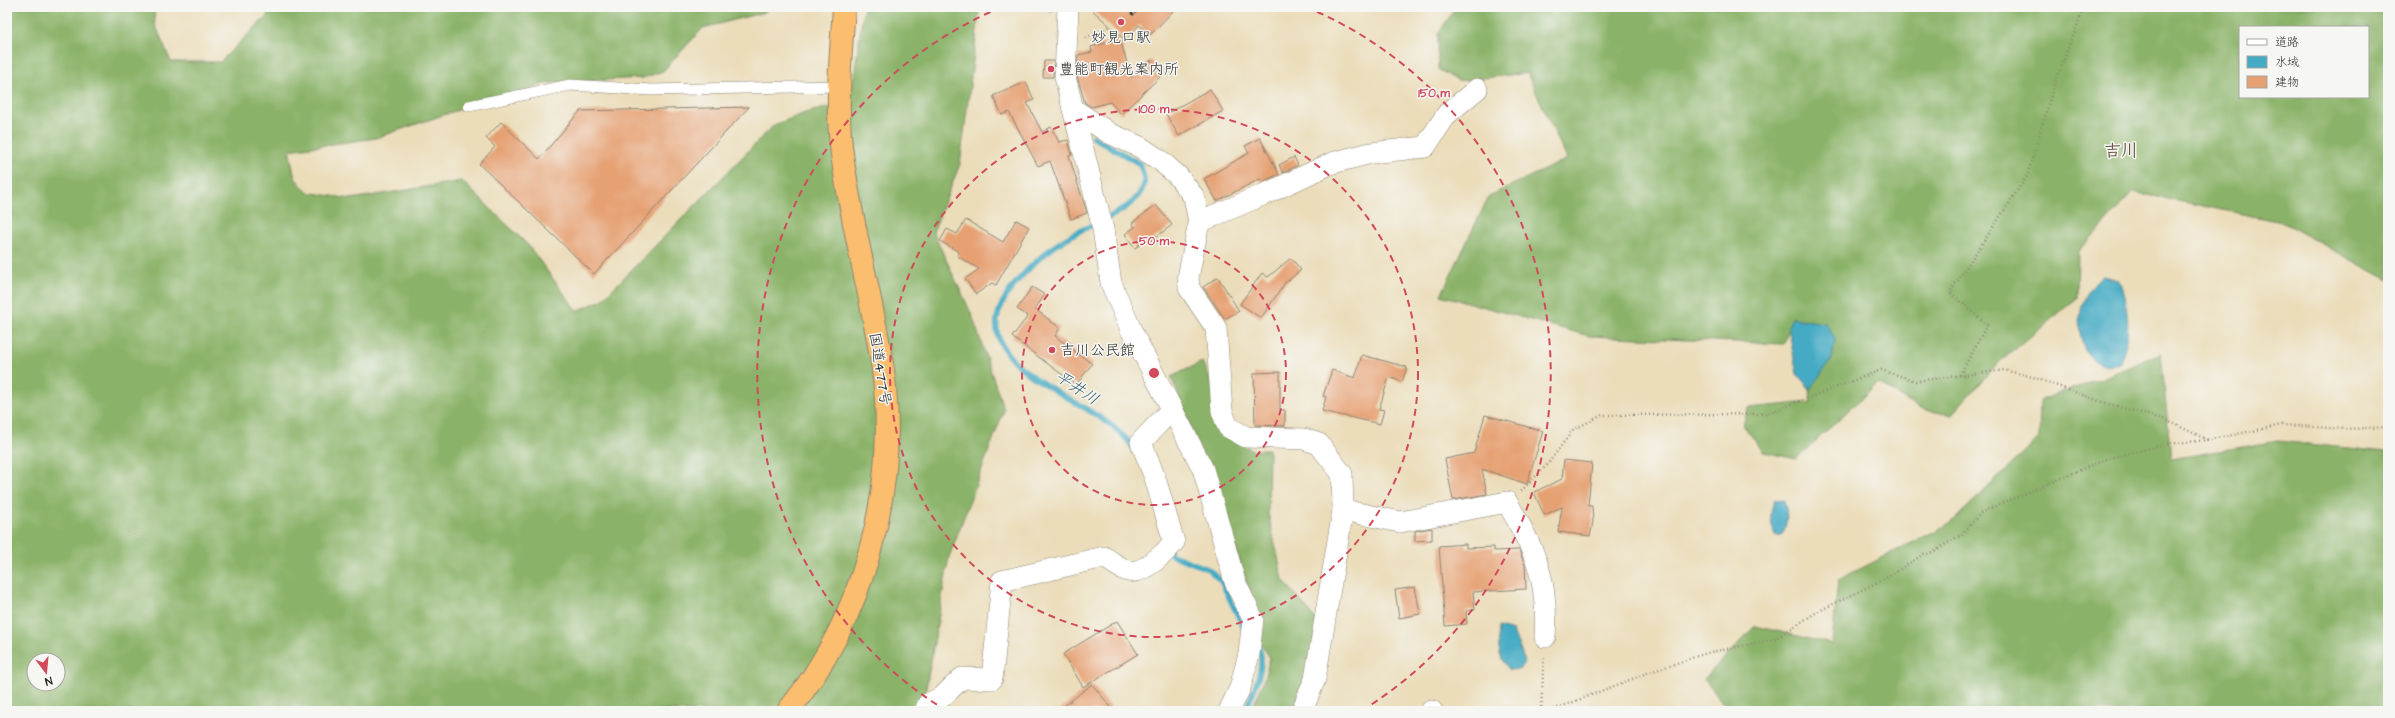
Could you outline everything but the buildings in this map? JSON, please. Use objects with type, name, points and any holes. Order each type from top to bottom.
[{"type":"highway","name":"国道477号","points":[[788,711],[833,647],[864,574],[879,513],[888,425],[883,370],[849,203],[841,144],[839,86],[844,7]]},
{"type":"street","points":[[1068,7],[1065,77],[1103,229],[1111,283],[1132,332],[1203,469],[1235,582],[1253,619],[1248,654],[1240,688],[1229,711]]},
{"type":"street","points":[[1199,222],[1272,191],[1332,163],[1371,153],[1425,147],[1447,114],[1477,89]]},
{"type":"street","points":[[1073,109],[1109,133],[1140,147],[1178,176],[1194,198],[1199,222],[1188,278],[1189,288],[1216,328],[1222,411],[1228,427],[1246,437],[1304,439],[1319,444],[1342,474],[1344,510],[1315,679],[1302,711]]},
{"type":"street","points":[[925,711],[928,704],[942,697],[962,678],[992,679],[1002,580],[1104,557],[1129,571],[1134,571],[1168,549],[1155,478],[1142,442],[1172,409]]},
{"type":"street","points":[[1344,510],[1400,522],[1507,502],[1528,538],[1541,571],[1546,616],[1545,638]]},
{"type":"lane","points":[[469,106],[570,85],[652,90],[839,86]]},
{"type":"path","points":[[1960,375],[1987,325],[1950,292],[2027,176],[2054,86],[2084,7]]},
{"type":"path","points":[[1066,48],[1110,26]]},
{"type":"path","points":[[1507,502],[1547,465],[1573,430],[1602,415],[1766,414],[1881,370],[1916,381],[2004,370],[2033,377],[2102,402],[2166,420],[2208,440]]},
{"type":"path","points":[[1550,711],[1650,672],[1707,653],[1775,639],[1817,612],[1888,577],[1924,554],[1930,554],[1962,534],[1982,512],[2106,459],[2167,444],[2208,440],[2282,425],[2345,429],[2388,427]]},
{"type":"path","points":[[1541,711],[1545,638]]},
{"type":"green space","points":[[7,7],[154,7],[155,24],[171,62],[220,62],[267,16],[269,7],[769,7],[765,12],[703,28],[663,71],[643,78],[547,83],[449,113],[376,138],[289,150],[295,178],[307,192],[351,199],[462,181],[528,245],[577,311],[602,300],[774,125],[808,112],[850,103],[864,7],[980,7],[960,164],[933,232],[972,315],[1004,410],[949,557],[925,694],[916,711],[7,711]]},
{"type":"green space","points":[[1456,7],[2388,7],[2388,280],[2282,222],[2133,192],[2078,252],[2077,298],[1996,365],[1951,415],[1920,409],[1878,383],[1796,459],[1764,452],[1743,425],[1748,408],[1811,402],[1810,389],[1832,359],[1835,338],[1792,318],[1784,344],[1589,336],[1441,295],[1489,196],[1567,159],[1527,73],[1458,81],[1438,69],[1438,34]]},
{"type":"green space","points":[[2161,353],[2171,459],[2278,441],[2388,452],[2388,711],[1729,711],[1704,679],[1755,626],[1832,644],[1838,580],[1951,523],[2039,438],[2040,400],[2098,380]]},
{"type":"green space","points":[[1202,362],[1215,389],[1219,432],[1254,451],[1269,449],[1268,513],[1283,580],[1317,621],[1311,664],[1292,711],[1251,711],[1262,686],[1270,658],[1257,637],[1259,621],[1232,537],[1212,478],[1171,377]]},
{"type":"water","points":[[2103,276],[2119,280],[2125,301],[2128,322],[2126,343],[2119,364],[2109,366],[2106,366],[2093,359],[2085,349],[2081,337],[2080,323],[2081,309],[2086,296],[2093,284]]},
{"type":"water","points":[[1792,318],[1825,323],[1835,338],[1832,359],[1810,389],[1797,374],[1788,326]]},
{"type":"water","points":[[1775,500],[1784,500],[1786,509],[1787,518],[1782,535],[1775,535],[1772,526],[1771,513]]},
{"type":"water","points":[[1499,627],[1513,631],[1525,662],[1519,669],[1510,670],[1503,660],[1499,650]]},
{"type":"waterway","name":"平井川","points":[[1093,137],[1140,164],[1144,177],[1142,190],[1137,198],[1112,216],[1063,240],[1028,270],[1008,294],[1001,307],[997,319],[999,340],[1011,358],[1030,375],[1102,419],[1121,434],[1134,450]]},
{"type":"waterway","name":"平井川","points":[[1170,552],[1172,555],[1208,569],[1221,581],[1246,632]]},
{"type":"waterway","name":"平井川","points":[[1245,711],[1255,687],[1260,669],[1261,660],[1257,645]]},
{"type":"railway","points":[[1133,13],[1138,7]]},
{"type":"place","name":"妙見口駅","points":[[1121,22]]},
{"type":"place","name":"豊能町観光案内所","points":[[1051,69]]},
{"type":"place","name":"吉川公民館","points":[[1052,350]]},
{"type":"district","name":"吉川","points":[[2121,151]]}]
